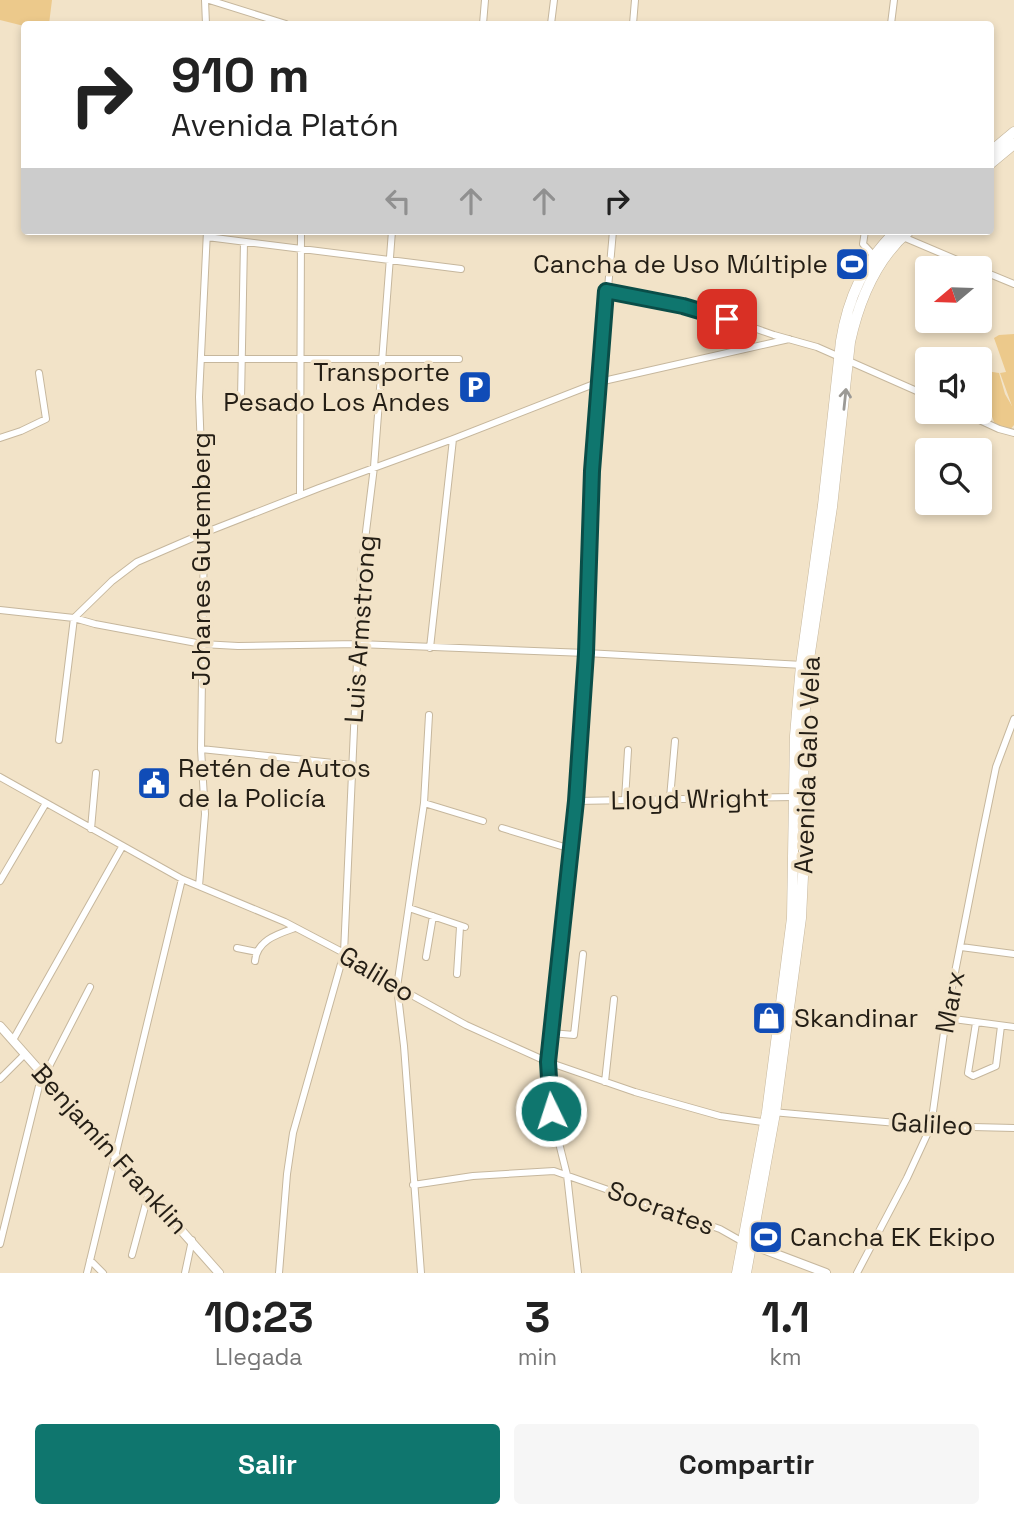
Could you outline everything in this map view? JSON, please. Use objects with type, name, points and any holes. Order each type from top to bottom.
[{"type":"main road","points":[[1004,150],[1014,132]]},
{"type":"main road","name":"Avenida Galo Vela","points":[[737,1273],[747,1243],[770,1118],[797,918],[799,797],[795,736],[827,506],[844,357],[843,328],[850,302],[863,273],[874,256],[897,235]]},
{"type":"main road","name":"Avenida Galo Vela","points":[[844,357],[865,293],[898,235]]},
{"type":"main road","name":"Avenida Galo Vela","points":[[746,1273],[747,1243]]},
{"type":"street","points":[[206,21],[207,0],[276,21]]},
{"type":"street","points":[[483,21],[485,0]]},
{"type":"street","points":[[551,21],[554,0]]},
{"type":"street","points":[[633,21],[635,0]]},
{"type":"street","points":[[891,21],[894,0]]},
{"type":"street","name":"Johanes Gutemberg","points":[[199,886],[205,814],[201,749],[204,533],[199,397],[207,235]]},
{"type":"street","points":[[212,235],[244,242],[461,270]]},
{"type":"street","points":[[300,495],[301,235]]},
{"type":"street","name":"Luis Armstrong","points":[[279,1273],[293,1133],[344,953],[361,572],[374,467],[392,235]]},
{"type":"street","points":[[578,1273],[568,1175],[551,1111],[548,1062],[576,801],[586,653],[587,564],[606,291],[613,235]]},
{"type":"street","points":[[864,235],[863,244],[874,256]]},
{"type":"street","points":[[906,235],[951,256]]},
{"type":"street","points":[[244,242],[240,393],[244,403],[299,407]]},
{"type":"street","points":[[992,275],[1014,284]]},
{"type":"street","points":[[606,291],[711,313],[844,357],[915,390]]},
{"type":"street","points":[[59,740],[74,618],[131,566],[204,533],[300,495],[599,382],[789,339]]},
{"type":"street","points":[[201,359],[459,359]]},
{"type":"street","points":[[0,438],[46,419],[39,373]]},
{"type":"street","points":[[988,424],[1014,433]]},
{"type":"street","points":[[430,648],[453,439]]},
{"type":"street","points":[[0,610],[74,618],[202,644],[358,644],[586,653],[805,666]]},
{"type":"street","points":[[421,1273],[397,987],[424,803],[429,715]]},
{"type":"street","name":"Marx","points":[[857,1273],[931,1126],[946,1018],[996,768],[1014,719]]},
{"type":"street","points":[[670,798],[675,741]]},
{"type":"street","points":[[201,749],[352,765]]},
{"type":"street","points":[[625,800],[628,750]]},
{"type":"street","points":[[91,829],[96,773]]},
{"type":"street","name":"Galileo","points":[[0,776],[182,879],[295,928],[344,953],[397,987],[466,1025],[548,1062],[720,1116],[1014,1128]]},
{"type":"street","name":"Lloyd Wright","points":[[576,801],[799,797]]},
{"type":"street","points":[[0,881],[46,803]]},
{"type":"street","points":[[424,803],[483,821]]},
{"type":"street","points":[[502,828],[571,849]]},
{"type":"street","points":[[13,1040],[122,847]]},
{"type":"street","points":[[87,1273],[182,879]]},
{"type":"street","points":[[409,908],[463,927],[457,974]]},
{"type":"street","points":[[426,957],[433,916]]},
{"type":"street","points":[[255,961],[257,952],[272,936],[295,928]]},
{"type":"street","points":[[961,947],[1014,954]]},
{"type":"street","points":[[237,948],[257,952]]},
{"type":"street","points":[[551,1032],[574,1034],[583,954]]},
{"type":"street","points":[[0,1244],[39,1086],[90,987]]},
{"type":"street","points":[[606,1082],[614,999]]},
{"type":"street","points":[[946,1018],[1014,1027]]},
{"type":"street","points":[[976,1023],[968,1073],[973,1076],[996,1066],[1001,1026]]},
{"type":"street","name":"Benjamín Franklin","points":[[0,1026],[219,1273]]},
{"type":"street","points":[[0,1079],[25,1054]]},
{"type":"street","name":"Socrates","points":[[413,1185],[473,1176],[554,1171],[720,1229],[747,1243]]},
{"type":"street","points":[[132,1255],[149,1192]]},
{"type":"street","points":[[185,1273],[191,1240]]},
{"type":"street","points":[[747,1243],[827,1273]]},
{"type":"street","points":[[90,1260],[103,1273]]},
{"type":"shaded area","points":[[0,0],[52,0],[49,21],[21,21],[21,25],[0,20]]},
{"type":"shaded area","points":[[1014,334],[1014,425],[1009,431],[995,425],[992,417],[992,372],[999,373],[1005,394],[1012,406],[1000,373],[1006,372],[994,338]]},
{"type":"place","name":"Cancha de Uso Múltiple","points":[[852,264]]},
{"type":"place","name":"Transporte Pesado Los Andes","points":[[475,387]]},
{"type":"place","name":"Retén de Autos de la Policía","points":[[154,783]]},
{"type":"place","name":"Skandinar","points":[[769,1018]]},
{"type":"place","name":"Cancha EK Ekipo","points":[[766,1237]]},
{"type":"route","points":[[551,1111],[548,1062],[576,801],[586,653],[592,471],[606,291],[683,306],[727,319]]}]
